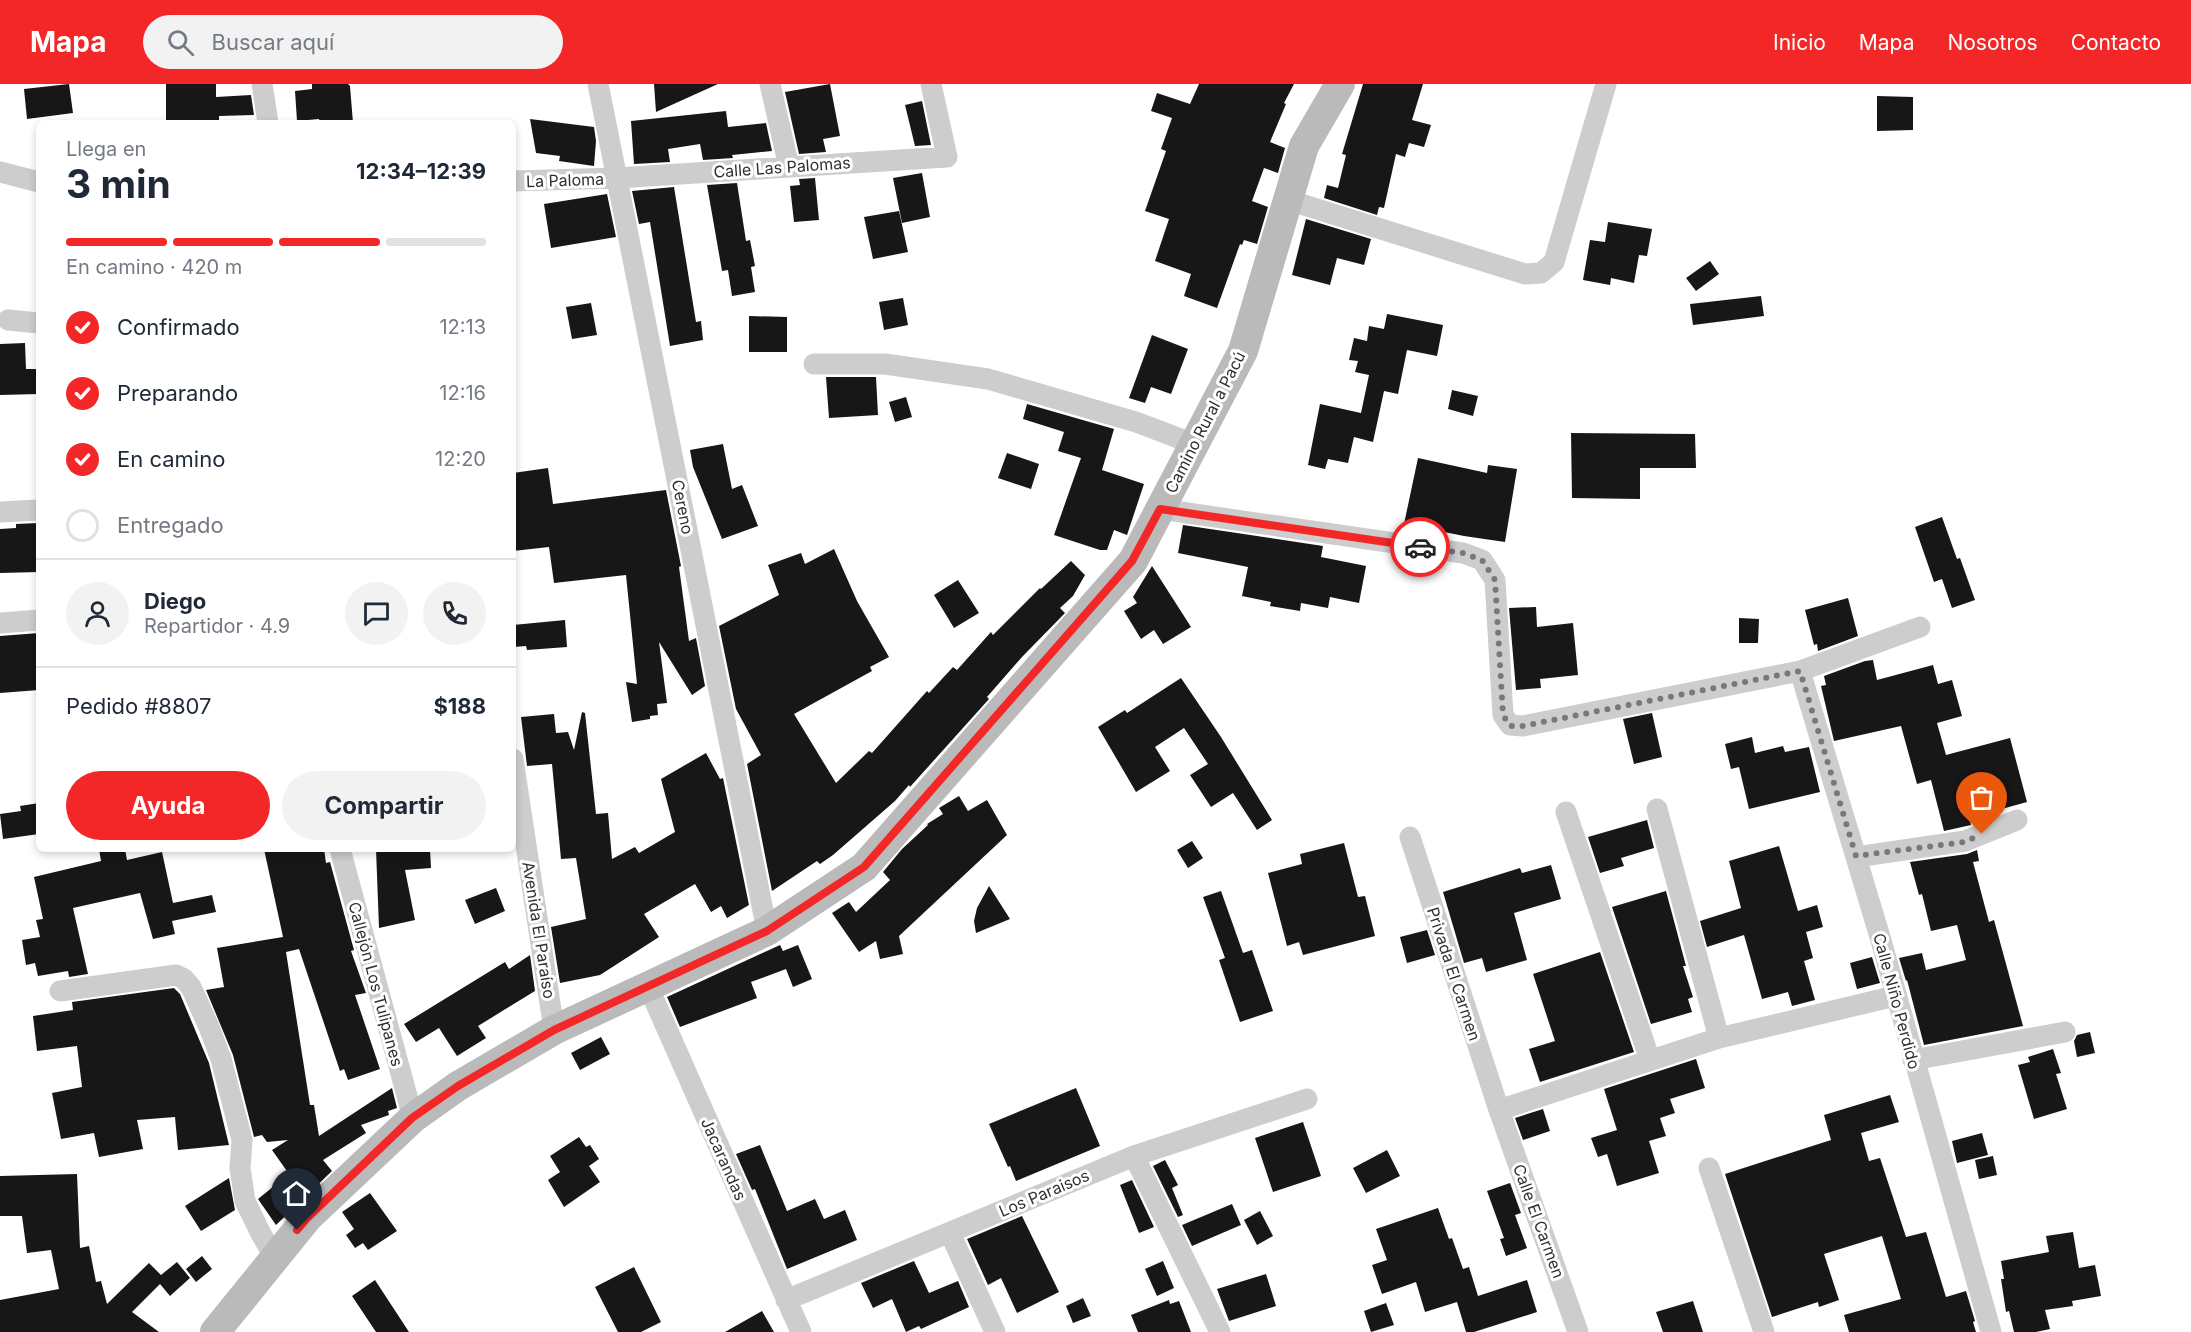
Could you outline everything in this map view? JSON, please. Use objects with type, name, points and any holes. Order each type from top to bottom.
[{"type":"street","points":[[262,84],[268,120]]},
{"type":"street","name":"Cereno","points":[[598,84],[767,931]]},
{"type":"street","points":[[770,84],[789,167]]},
{"type":"street","name":"Calle Las Palomas","points":[[617,178],[946,157],[931,84]]},
{"type":"street","name":"Camino Rural a Pacú","points":[[215,1332],[308,1217],[412,1118],[458,1086],[554,1030],[767,931],[864,867],[1132,561],[1243,351],[1304,146],[1340,84]]},
{"type":"street","points":[[1288,200],[1525,274],[1541,273],[1554,262],[1606,84]]},
{"type":"street","points":[[0,172],[36,181]]},
{"type":"street","name":"La Paloma","points":[[516,181],[617,178]]},
{"type":"street","points":[[9,320],[36,323]]},
{"type":"street","points":[[814,364],[885,364],[988,378],[1136,422],[1194,444]]},
{"type":"street","points":[[1160,509],[1463,553],[1482,560],[1495,580],[1503,715],[1510,726],[1523,726],[1800,671],[1920,627]]},
{"type":"street","points":[[0,512],[36,510]]},
{"type":"street","points":[[0,623],[36,620]]},
{"type":"street","name":"Calle Niño Perdido","points":[[1800,671],[1856,856],[1991,1332]]},
{"type":"street","name":"Avenida El Paraíso","points":[[516,779],[554,1030]]},
{"type":"street","points":[[1657,809],[1719,1038]]},
{"type":"street","points":[[1566,812],[1650,1060]]},
{"type":"street","points":[[1856,856],[1965,842],[2017,820]]},
{"type":"street","name":"Privada El Carmen","points":[[1410,837],[1499,1110]]},
{"type":"street","name":"Callejón Los Tulipanes","points":[[341,852],[412,1118]]},
{"type":"street","points":[[60,991],[176,975],[184,979],[191,987],[209,1027],[237,1116],[242,1140],[240,1167],[245,1201],[275,1258]]},
{"type":"street","name":"Jacarandas","points":[[648,986],[801,1332]]},
{"type":"street","points":[[1499,1110],[1719,1038],[1895,996]]},
{"type":"street","points":[[1913,1060],[2065,1032]]},
{"type":"street","name":"Los Paraisos","points":[[786,1300],[1134,1156],[1307,1099]]},
{"type":"street","name":"Calle El Carmen","points":[[1499,1110],[1578,1332]]},
{"type":"street","points":[[1134,1156],[1220,1332]]},
{"type":"street","points":[[1709,1168],[1764,1332]]},
{"type":"street","points":[[950,1233],[995,1332]]},
{"type":"building","points":[[69,84],[73,113],[27,119],[24,89]]},
{"type":"building","points":[[166,84],[216,84],[216,97],[251,95],[254,115],[219,116],[219,120],[166,120]]},
{"type":"building","points":[[312,84],[348,84],[353,120],[297,120],[295,91],[312,89]]},
{"type":"building","points":[[654,84],[718,84],[656,112]]},
{"type":"building","points":[[830,84],[840,136],[823,139],[826,152],[799,154],[785,92]]},
{"type":"building","points":[[1199,84],[1294,84],[1284,103],[1286,104],[1270,142],[1285,148],[1278,173],[1264,168],[1252,201],[1268,207],[1257,244],[1244,240],[1242,245],[1240,244],[1217,308],[1184,296],[1191,274],[1155,261],[1169,219],[1145,211],[1166,151],[1161,149],[1172,118],[1151,111],[1157,93],[1190,104]]},
{"type":"building","points":[[1363,84],[1423,84],[1412,120],[1431,125],[1424,147],[1409,143],[1405,157],[1396,154],[1384,208],[1379,207],[1377,215],[1324,198],[1327,185],[1338,188],[1346,155],[1342,154]]},
{"type":"building","points":[[1877,96],[1913,97],[1913,130],[1877,131]]},
{"type":"building","points":[[922,101],[931,145],[915,146],[905,105]]},
{"type":"building","points":[[726,111],[728,127],[766,123],[772,151],[732,155],[733,158],[703,160],[700,144],[668,149],[670,162],[634,164],[631,121]]},
{"type":"building","points":[[530,119],[594,127],[596,141],[594,166],[559,161],[560,156],[536,153]]},
{"type":"building","points":[[922,173],[930,217],[902,223],[893,178]]},
{"type":"building","points":[[815,178],[819,220],[794,222],[790,186],[800,185],[799,179]]},
{"type":"building","points":[[737,183],[746,241],[750,240],[755,266],[751,267],[755,292],[732,296],[728,270],[722,271],[707,185]]},
{"type":"building","points":[[674,187],[696,322],[701,321],[703,340],[670,346],[650,222],[639,224],[632,191]]},
{"type":"building","points":[[607,194],[616,237],[551,248],[544,204]]},
{"type":"building","points":[[899,211],[908,252],[873,259],[864,217]]},
{"type":"building","points":[[1306,219],[1371,239],[1364,265],[1337,258],[1330,285],[1292,275]]},
{"type":"building","points":[[1608,222],[1652,229],[1647,256],[1639,255],[1634,283],[1611,278],[1610,285],[1583,280],[1590,240],[1605,242]]},
{"type":"building","points":[[1710,261],[1719,274],[1696,291],[1686,278]]},
{"type":"building","points":[[1761,296],[1764,316],[1693,325],[1690,304]]},
{"type":"building","points":[[903,298],[908,325],[884,330],[879,302]]},
{"type":"building","points":[[591,303],[597,335],[572,339],[566,307]]},
{"type":"building","points":[[1387,314],[1443,325],[1437,356],[1407,350],[1398,394],[1384,391],[1373,442],[1354,437],[1348,463],[1328,459],[1325,469],[1308,465],[1320,404],[1361,413],[1369,375],[1355,372],[1358,361],[1349,360],[1354,338],[1367,341],[1369,326],[1384,329]]},
{"type":"building","points":[[749,316],[787,317],[787,352],[749,352]]},
{"type":"building","points":[[1152,335],[1188,349],[1171,394],[1151,387],[1145,403],[1129,398]]},
{"type":"building","points":[[25,343],[26,369],[36,369],[36,394],[0,395],[0,344]]},
{"type":"building","points":[[826,377],[876,377],[878,415],[829,418]]},
{"type":"building","points":[[1452,390],[1478,396],[1473,416],[1448,409]]},
{"type":"building","points":[[906,397],[912,417],[895,422],[889,402]]},
{"type":"building","points":[[1027,404],[1114,429],[1102,470],[1144,484],[1127,535],[1114,530],[1107,550],[1100,550],[1054,535],[1081,458],[1058,451],[1064,432],[1023,419]]},
{"type":"building","points":[[1571,433],[1695,434],[1696,468],[1640,468],[1640,499],[1572,498]]},
{"type":"building","points":[[723,444],[732,489],[742,485],[758,526],[722,539],[693,467],[690,450]]},
{"type":"building","points":[[1007,453],[1039,464],[1031,489],[998,478]]},
{"type":"building","points":[[1418,458],[1487,473],[1488,465],[1517,469],[1505,542],[1404,524]]},
{"type":"building","points":[[548,468],[553,504],[666,490],[681,566],[679,567],[689,641],[696,638],[705,686],[692,695],[659,642],[667,703],[657,704],[658,715],[632,722],[626,682],[637,684],[626,575],[554,583],[549,547],[516,551],[516,473]]},
{"type":"building","points":[[1942,517],[1975,600],[1952,608],[1942,579],[1934,582],[1915,527]]},
{"type":"building","points":[[36,523],[36,572],[0,573],[0,529],[16,528],[16,524]]},
{"type":"building","points":[[1183,525],[1323,546],[1321,557],[1366,566],[1359,603],[1330,597],[1328,608],[1301,603],[1300,611],[1270,606],[1271,602],[1242,596],[1248,567],[1178,553]]},
{"type":"building","points":[[834,549],[857,601],[889,657],[870,667],[872,671],[794,714],[836,783],[869,751],[872,753],[927,691],[929,693],[953,667],[957,670],[991,632],[993,635],[1071,561],[1085,575],[1073,596],[1060,608],[1065,613],[1022,657],[987,697],[989,699],[910,787],[909,785],[895,801],[833,855],[820,864],[817,861],[772,891],[747,764],[761,755],[736,709],[719,626],[779,595],[768,565],[801,553],[805,564]]},
{"type":"building","points":[[1152,566],[1191,627],[1163,644],[1154,630],[1141,639],[1124,611],[1137,603],[1133,597]]},
{"type":"building","points":[[958,580],[979,613],[954,628],[934,595]]},
{"type":"building","points":[[1848,598],[1858,636],[1818,651],[1817,644],[1814,645],[1805,610]]},
{"type":"building","points":[[1536,607],[1537,627],[1573,623],[1578,675],[1540,679],[1541,688],[1516,690],[1509,608]]},
{"type":"building","points":[[1739,618],[1759,619],[1758,643],[1739,643]]},
{"type":"building","points":[[565,620],[567,647],[527,650],[526,646],[516,647],[516,625]]},
{"type":"building","points":[[36,633],[36,690],[0,693],[0,636]]},
{"type":"building","points":[[1873,660],[1877,680],[1933,665],[1938,684],[1952,680],[1962,716],[1937,723],[1946,755],[2010,738],[2027,802],[1969,818],[1971,825],[1944,831],[1931,780],[1917,784],[1901,726],[1834,741],[1821,686],[1826,685],[1824,676]]},
{"type":"building","points":[[1181,678],[1221,737],[1272,820],[1257,830],[1233,793],[1211,807],[1190,775],[1208,764],[1184,728],[1155,747],[1170,771],[1136,792],[1098,727],[1125,710],[1127,713]]},
{"type":"building","points":[[582,712],[585,713],[596,814],[608,813],[612,859],[635,847],[639,853],[675,832],[661,779],[706,753],[720,779],[723,778],[749,905],[727,918],[721,906],[711,912],[695,884],[644,914],[659,937],[600,975],[560,983],[551,927],[586,919],[576,858],[561,859],[552,764],[527,766],[521,717],[554,714],[556,733],[568,732],[574,750]]},
{"type":"building","points":[[1652,713],[1662,757],[1634,764],[1623,719]]},
{"type":"building","points":[[1752,737],[1755,753],[1783,746],[1785,752],[1809,747],[1820,792],[1749,809],[1739,767],[1731,769],[1725,744]]},
{"type":"building","points":[[959,796],[968,811],[987,800],[1007,835],[899,936],[903,954],[880,959],[876,941],[859,952],[832,913],[849,902],[856,912],[890,880],[883,872],[902,849],[927,824],[943,814],[939,808]]},
{"type":"building","points":[[36,803],[36,834],[3,839],[0,814],[21,811],[20,806]]},
{"type":"building","points":[[1647,820],[1654,848],[1621,858],[1624,866],[1600,873],[1588,837]]},
{"type":"building","points":[[1192,841],[1203,858],[1188,868],[1177,850]]},
{"type":"building","points":[[1344,843],[1358,897],[1365,896],[1375,936],[1303,955],[1299,942],[1287,946],[1268,873],[1302,864],[1300,854]]},
{"type":"building","points":[[1779,846],[1798,911],[1817,905],[1823,927],[1806,932],[1813,958],[1804,961],[1815,1000],[1792,1006],[1788,992],[1762,999],[1744,935],[1707,947],[1700,921],[1741,908],[1729,861]]},
{"type":"building","points":[[1977,850],[1979,861],[1973,862],[1989,922],[1994,920],[2023,1026],[1924,1045],[1899,958],[1922,953],[1926,970],[1966,960],[1957,925],[1931,931],[1922,894],[1919,895],[1910,862],[1967,854]]},
{"type":"building","points":[[100,852],[126,852],[127,860],[162,852],[173,903],[212,895],[216,912],[172,921],[175,934],[153,939],[140,893],[73,908],[88,974],[69,977],[68,971],[38,976],[35,963],[26,965],[22,940],[40,937],[36,920],[43,919],[34,877],[101,861]]},
{"type":"building","points":[[265,852],[324,852],[326,863],[330,862],[354,950],[351,951],[366,993],[355,995],[380,1069],[348,1080],[344,1069],[340,1071],[299,949],[286,952],[310,1105],[314,1105],[319,1136],[392,1088],[397,1108],[388,1111],[389,1115],[361,1125],[366,1133],[323,1160],[332,1171],[276,1225],[258,1199],[289,1174],[272,1150],[288,1140],[267,1142],[262,1135],[254,1137],[233,1055],[206,990],[224,987],[217,948],[283,937]]},
{"type":"building","points":[[376,852],[430,852],[431,868],[405,870],[415,920],[379,928]]},
{"type":"building","points":[[1551,865],[1561,899],[1514,913],[1527,960],[1486,972],[1482,958],[1464,963],[1443,892],[1520,868],[1522,873]]},
{"type":"building","points":[[989,886],[1010,919],[976,933],[974,921],[977,908]]},
{"type":"building","points":[[496,888],[505,911],[475,924],[465,900]]},
{"type":"building","points":[[1221,891],[1243,953],[1252,950],[1273,1011],[1240,1022],[1219,960],[1225,958],[1203,897]]},
{"type":"building","points":[[1666,891],[1686,966],[1683,966],[1693,997],[1688,999],[1692,1012],[1651,1024],[1612,907]]},
{"type":"building","points":[[1427,930],[1435,955],[1407,963],[1400,937]]},
{"type":"building","points":[[780,945],[783,951],[798,945],[812,979],[793,987],[786,969],[751,982],[757,998],[680,1027],[667,997]]},
{"type":"building","points":[[1600,952],[1634,1052],[1540,1082],[1529,1049],[1555,1041],[1533,974]]},
{"type":"building","points":[[530,955],[535,991],[478,1026],[486,1038],[457,1056],[439,1028],[416,1042],[404,1024],[505,962],[509,969]]},
{"type":"building","points":[[1872,957],[1880,983],[1857,989],[1850,963]]},
{"type":"building","points":[[174,988],[180,994],[209,1063],[229,1145],[178,1150],[175,1117],[137,1120],[143,1149],[99,1157],[94,1133],[61,1139],[52,1093],[82,1087],[77,1046],[37,1051],[33,1016],[73,1010],[72,1002]]},
{"type":"building","points":[[2090,1032],[2095,1053],[2077,1057],[2074,1041],[2077,1035]]},
{"type":"building","points":[[601,1037],[610,1054],[580,1070],[571,1053]]},
{"type":"building","points":[[2053,1049],[2061,1073],[2056,1074],[2067,1109],[2034,1119],[2018,1065],[2030,1062],[2028,1057]]},
{"type":"building","points":[[1696,1059],[1705,1088],[1670,1099],[1675,1113],[1660,1118],[1666,1136],[1649,1141],[1659,1173],[1617,1186],[1607,1154],[1598,1157],[1591,1138],[1617,1130],[1604,1089]]},
{"type":"building","points":[[1076,1088],[1100,1146],[1016,1181],[989,1124]]},
{"type":"building","points":[[1890,1095],[1899,1122],[1861,1133],[1869,1161],[1880,1158],[1906,1237],[1926,1232],[1946,1297],[1966,1291],[1976,1332],[1849,1332],[1844,1315],[1901,1299],[1882,1236],[1824,1254],[1839,1300],[1819,1307],[1818,1302],[1772,1317],[1725,1174],[1831,1140],[1824,1115]]},
{"type":"building","points":[[1543,1109],[1550,1131],[1523,1140],[1515,1118]]},
{"type":"building","points":[[1303,1122],[1321,1176],[1273,1192],[1255,1138]]},
{"type":"building","points":[[1982,1133],[1988,1155],[1957,1163],[1952,1141]]},
{"type":"building","points":[[579,1137],[586,1147],[590,1145],[599,1159],[589,1166],[600,1182],[564,1207],[548,1180],[560,1172],[550,1156]]},
{"type":"building","points":[[760,1145],[787,1211],[815,1199],[824,1219],[845,1210],[857,1240],[787,1269],[755,1189],[752,1190],[736,1154]]},
{"type":"building","points":[[1387,1150],[1400,1176],[1366,1193],[1353,1168]]},
{"type":"building","points":[[1993,1156],[1997,1175],[1979,1179],[1975,1160]]},
{"type":"building","points":[[1165,1160],[1178,1185],[1172,1188],[1183,1215],[1178,1217],[1153,1166]]},
{"type":"building","points":[[77,1174],[80,1248],[89,1246],[96,1282],[101,1281],[107,1304],[149,1263],[161,1275],[177,1262],[190,1278],[170,1296],[160,1284],[132,1312],[159,1332],[0,1332],[0,1300],[59,1289],[51,1250],[27,1253],[22,1216],[0,1216],[0,1176]]},
{"type":"building","points":[[229,1178],[235,1210],[201,1231],[185,1206]]},
{"type":"building","points":[[1132,1180],[1154,1227],[1139,1233],[1120,1185]]},
{"type":"building","points":[[1510,1183],[1521,1213],[1515,1215],[1527,1248],[1506,1256],[1500,1239],[1504,1238],[1487,1191]]},
{"type":"building","points":[[370,1193],[397,1231],[368,1250],[363,1243],[355,1248],[346,1235],[354,1229],[342,1212]]},
{"type":"building","points":[[1232,1204],[1241,1225],[1192,1246],[1182,1225]]},
{"type":"building","points":[[1438,1208],[1463,1269],[1469,1267],[1478,1296],[1527,1280],[1537,1312],[1474,1332],[1466,1332],[1457,1302],[1425,1312],[1416,1282],[1382,1294],[1372,1265],[1387,1260],[1376,1229]]},
{"type":"building","points":[[1260,1211],[1273,1236],[1257,1245],[1244,1220]]},
{"type":"building","points":[[1022,1216],[1059,1292],[1017,1313],[1001,1278],[988,1285],[967,1239]]},
{"type":"building","points":[[2073,1232],[2079,1268],[2095,1265],[2101,1296],[2072,1301],[2073,1306],[2045,1310],[2050,1329],[2036,1332],[2014,1332],[2009,1311],[2006,1312],[2001,1261],[2049,1252],[2046,1236]]},
{"type":"building","points":[[202,1256],[212,1269],[196,1282],[186,1269]]},
{"type":"building","points":[[914,1261],[929,1293],[958,1281],[969,1307],[921,1329],[919,1326],[906,1332],[892,1299],[873,1308],[861,1283]]},
{"type":"building","points":[[1163,1261],[1174,1288],[1157,1296],[1145,1269]]},
{"type":"building","points":[[634,1267],[661,1322],[641,1332],[618,1332],[595,1287]]},
{"type":"building","points":[[1266,1274],[1276,1306],[1229,1321],[1217,1289]]},
{"type":"building","points":[[375,1280],[409,1332],[376,1332],[352,1296]]},
{"type":"building","points":[[1083,1298],[1091,1316],[1073,1323],[1066,1306]]},
{"type":"building","points":[[1169,1300],[1170,1304],[1179,1301],[1191,1332],[1138,1332],[1131,1315]]},
{"type":"building","points":[[1693,1301],[1703,1332],[1663,1332],[1656,1312]]},
{"type":"building","points":[[1386,1303],[1394,1325],[1371,1332],[1364,1311]]},
{"type":"building","points":[[762,1311],[774,1332],[725,1332]]},
{"type":"way so far","points":[[1420,547],[1463,553],[1482,560],[1495,580],[1503,715],[1510,726],[1523,726],[1800,671],[1856,856],[1965,842],[1982,834]]},
{"type":"route","points":[[297,1230],[412,1118],[458,1086],[554,1030],[767,931],[864,867],[1132,561],[1160,509],[1420,547]]}]
